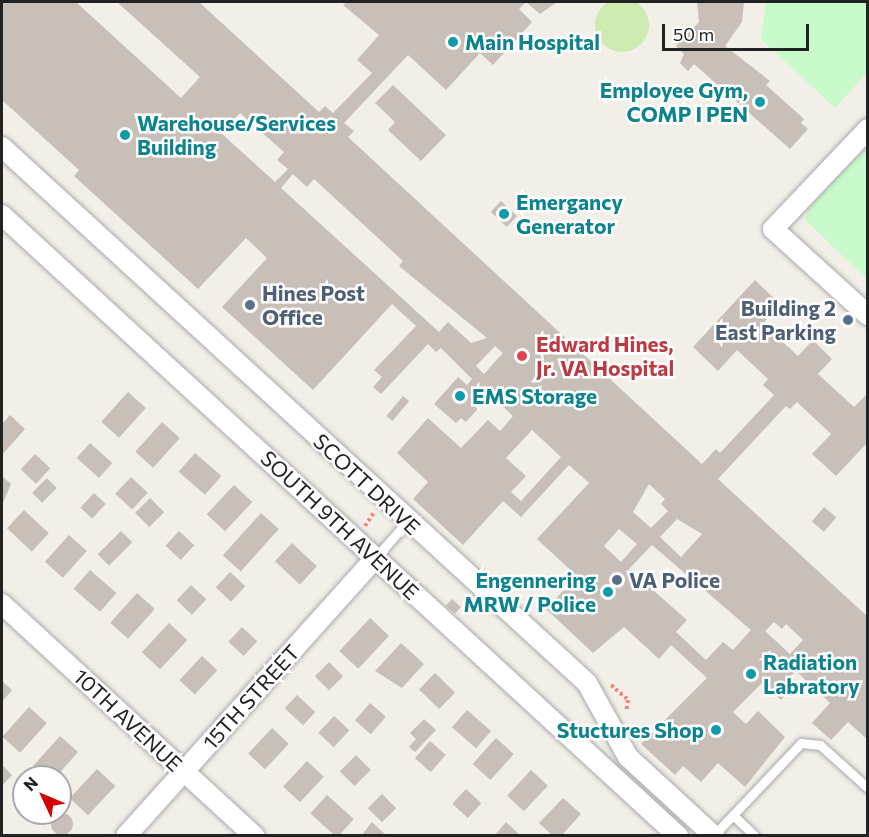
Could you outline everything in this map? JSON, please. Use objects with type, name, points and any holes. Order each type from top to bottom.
[{"type":"street","points":[[867,129],[773,229],[867,315]]},
{"type":"street","name":"SCOTT DRIVE","points":[[2,147],[587,683],[628,757],[714,835]]},
{"type":"street","name":"SOUTH 9TH AVENUE","points":[[2,215],[678,836]]},
{"type":"street","name":"15TH STREET","points":[[126,836],[375,558]]},
{"type":"street","name":"10TH AVENUE","points":[[2,604],[254,836]]},
{"type":"lane","points":[[375,558],[408,521]]},
{"type":"lane","points":[[714,835],[801,743],[820,745],[867,788]]},
{"type":"lane","points":[[733,815],[755,836]]},
{"type":"green space","points":[[622,-2],[632,0],[641,6],[647,15],[649,25],[647,35],[641,44],[632,50],[622,52],[612,50],[603,44],[597,35],[595,25],[597,15],[603,6],[612,0]]},
{"type":"green space","points":[[766,2],[867,2],[867,73],[835,108],[761,39]]},
{"type":"green space","points":[[867,144],[867,279],[805,220],[808,208]]},
{"type":"building","points":[[2,2],[76,2],[181,98],[200,77],[117,2],[199,2],[319,112],[325,106],[333,113],[372,73],[357,60],[379,35],[343,5],[347,2],[526,2],[519,9],[532,22],[493,65],[480,53],[446,90],[408,55],[344,123],[354,131],[348,137],[702,464],[716,449],[720,453],[774,395],[763,385],[768,379],[737,350],[718,371],[693,347],[755,280],[781,305],[763,324],[798,356],[813,340],[832,359],[818,374],[854,407],[868,393],[868,442],[836,476],[812,454],[831,434],[797,402],[790,409],[786,406],[718,479],[868,617],[868,740],[848,722],[831,740],[812,723],[830,703],[796,671],[780,688],[786,694],[781,700],[762,683],[733,712],[746,724],[758,711],[785,737],[745,787],[718,763],[701,782],[683,766],[675,775],[641,744],[707,678],[671,645],[659,659],[624,627],[593,653],[546,609],[577,576],[537,539],[589,483],[569,465],[521,517],[503,501],[463,545],[413,499],[428,482],[397,453],[428,418],[461,448],[488,420],[500,431],[513,416],[482,387],[475,392],[485,401],[466,422],[461,418],[456,423],[434,404],[458,377],[467,385],[472,379],[441,348],[436,352],[428,344],[381,394],[373,387],[382,377],[374,370],[416,326],[392,304],[313,390],[222,307],[267,258],[246,238],[198,289],[74,176],[79,170],[2,100]],"holes":[[[240,113],[284,152],[277,160],[288,169],[275,182],[221,133]],[[293,174],[307,187],[314,179],[403,261],[399,266],[487,338],[471,343],[448,322],[439,332],[281,188]],[[495,346],[503,353],[484,374],[476,366]],[[532,430],[561,457],[521,501],[511,492],[526,476],[506,458]],[[649,484],[665,499],[661,504],[668,511],[651,528],[633,512]],[[677,519],[702,534],[681,557],[660,537]],[[619,529],[637,544],[621,562],[604,546]],[[652,545],[751,630],[733,650],[723,642],[706,660],[676,632],[687,620],[629,569]],[[774,622],[782,629],[786,624],[803,640],[790,654],[765,631]]]},
{"type":"building","points":[[526,2],[557,2],[540,14]]},
{"type":"building","name":"Employee Gym, COMP I PEN","points":[[697,2],[744,2],[742,22],[725,46],[770,81],[766,85],[804,119],[801,123],[808,129],[790,149],[694,64],[688,71],[680,63],[684,54],[676,46],[699,22]]},
{"type":"building","points":[[393,85],[446,135],[421,161],[388,130],[395,122],[375,103]]},
{"type":"building","name":"Emergancy Generator","points":[[501,201],[517,216],[507,227],[491,212]]},
{"type":"building","points":[[128,392],[146,408],[119,438],[101,422]]},
{"type":"building","points":[[403,396],[409,401],[392,421],[386,416]]},
{"type":"building","points":[[10,415],[25,429],[2,455],[2,424]]},
{"type":"building","points":[[162,422],[180,438],[153,468],[135,452]]},
{"type":"building","points":[[90,443],[112,463],[99,478],[77,458]]},
{"type":"building","points":[[195,453],[221,476],[205,495],[179,472]]},
{"type":"building","points":[[35,454],[50,468],[36,484],[21,469]]},
{"type":"building","points":[[2,476],[11,484],[2,505]]},
{"type":"building","points":[[131,477],[148,493],[132,510],[115,494]]},
{"type":"building","points":[[47,478],[57,488],[42,503],[32,493]]},
{"type":"building","points":[[234,485],[252,502],[225,531],[207,514]]},
{"type":"building","points":[[94,493],[106,504],[92,519],[80,508]]},
{"type":"building","points":[[150,498],[164,512],[149,527],[135,513]]},
{"type":"building","points":[[824,507],[836,517],[824,532],[812,522]]},
{"type":"building","points":[[24,510],[49,533],[32,551],[7,528]]},
{"type":"building","points":[[261,513],[279,529],[241,571],[223,555]]},
{"type":"building","points":[[121,531],[132,542],[109,566],[98,554]]},
{"type":"building","points":[[179,531],[194,545],[181,560],[165,546]]},
{"type":"building","points":[[69,535],[87,551],[63,578],[45,562]]},
{"type":"building","points":[[292,543],[317,566],[300,584],[275,561]]},
{"type":"building","points":[[90,570],[116,593],[100,612],[74,589]]},
{"type":"building","points":[[230,572],[245,586],[231,602],[216,587]]},
{"type":"building","points":[[191,585],[206,599],[192,615],[177,600]]},
{"type":"building","points":[[137,593],[155,609],[128,639],[110,623]]},
{"type":"building","points":[[452,599],[461,607],[455,614],[446,606]]},
{"type":"building","points":[[370,618],[389,636],[358,669],[339,651]]},
{"type":"building","points":[[169,623],[187,640],[160,669],[142,652]]},
{"type":"building","points":[[242,627],[257,641],[244,656],[228,642]]},
{"type":"building","points":[[401,643],[424,664],[402,688],[375,671]]},
{"type":"building","points":[[202,656],[217,670],[195,694],[179,680]]},
{"type":"building","points":[[329,662],[343,676],[329,690],[315,676]]},
{"type":"building","points":[[435,673],[455,692],[439,709],[419,690]]},
{"type":"building","points":[[2,681],[12,690],[2,702]]},
{"type":"building","points":[[297,695],[315,712],[303,725],[285,708]]},
{"type":"building","points":[[370,703],[386,717],[371,734],[355,720]]},
{"type":"building","points":[[29,707],[47,723],[20,753],[2,737]]},
{"type":"building","points":[[467,710],[491,731],[476,748],[452,727]]},
{"type":"building","points":[[334,716],[349,730],[334,747],[318,733]]},
{"type":"building","points":[[424,719],[436,730],[415,752],[409,747],[416,739],[410,733]]},
{"type":"building","points":[[272,728],[289,744],[265,769],[248,754]]},
{"type":"building","points":[[60,736],[78,752],[67,765],[34,765]]},
{"type":"building","points":[[496,738],[514,754],[490,780],[473,764]]},
{"type":"building","points":[[430,741],[446,755],[431,772],[415,758]]},
{"type":"building","points":[[356,755],[371,770],[355,786],[340,771]]},
{"type":"building","points":[[307,761],[324,777],[300,802],[283,787]]},
{"type":"building","points":[[2,765],[12,775],[2,786]]},
{"type":"building","points":[[97,769],[115,786],[88,815],[72,800],[72,796]]},
{"type":"building","points":[[531,770],[548,786],[524,811],[507,796]]},
{"type":"building","points":[[466,789],[481,803],[468,818],[452,804]]},
{"type":"building","points":[[382,794],[396,808],[382,822],[368,808]]},
{"type":"building","points":[[327,795],[354,819],[339,836],[335,836],[310,814]]},
{"type":"building","points":[[563,798],[581,814],[561,836],[553,836],[539,823]]},
{"type":"building","points":[[72,820],[73,824],[70,832],[62,835],[54,832],[51,825],[72,825]]},
{"type":"building","points":[[372,822],[387,836],[361,836]]},
{"type":"building","points":[[506,822],[521,836],[494,836]]},
{"type":"place","name":"Main Hospital","points":[[453,42]]},
{"type":"place","name":"Employee Gym, COMP I PEN","points":[[760,102]]},
{"type":"place","name":"Warehouse/Services Building","points":[[125,135]]},
{"type":"place","name":"Emergancy Generator","points":[[504,214]]},
{"type":"place","name":"Hines Post Office","points":[[250,305]]},
{"type":"place","name":"Building 2 East Parking","points":[[848,320]]},
{"type":"place","name":"Edward Hines, Jr. VA Hospital","points":[[522,356]]},
{"type":"place","name":"EMS Storage","points":[[460,396]]},
{"type":"place","name":"VA Police","points":[[617,580]]},
{"type":"place","name":"Engennering MRW / Police","points":[[608,592]]},
{"type":"place","name":"Radiation Labratory","points":[[751,674]]},
{"type":"place","name":"Stuctures Shop","points":[[716,730]]}]
